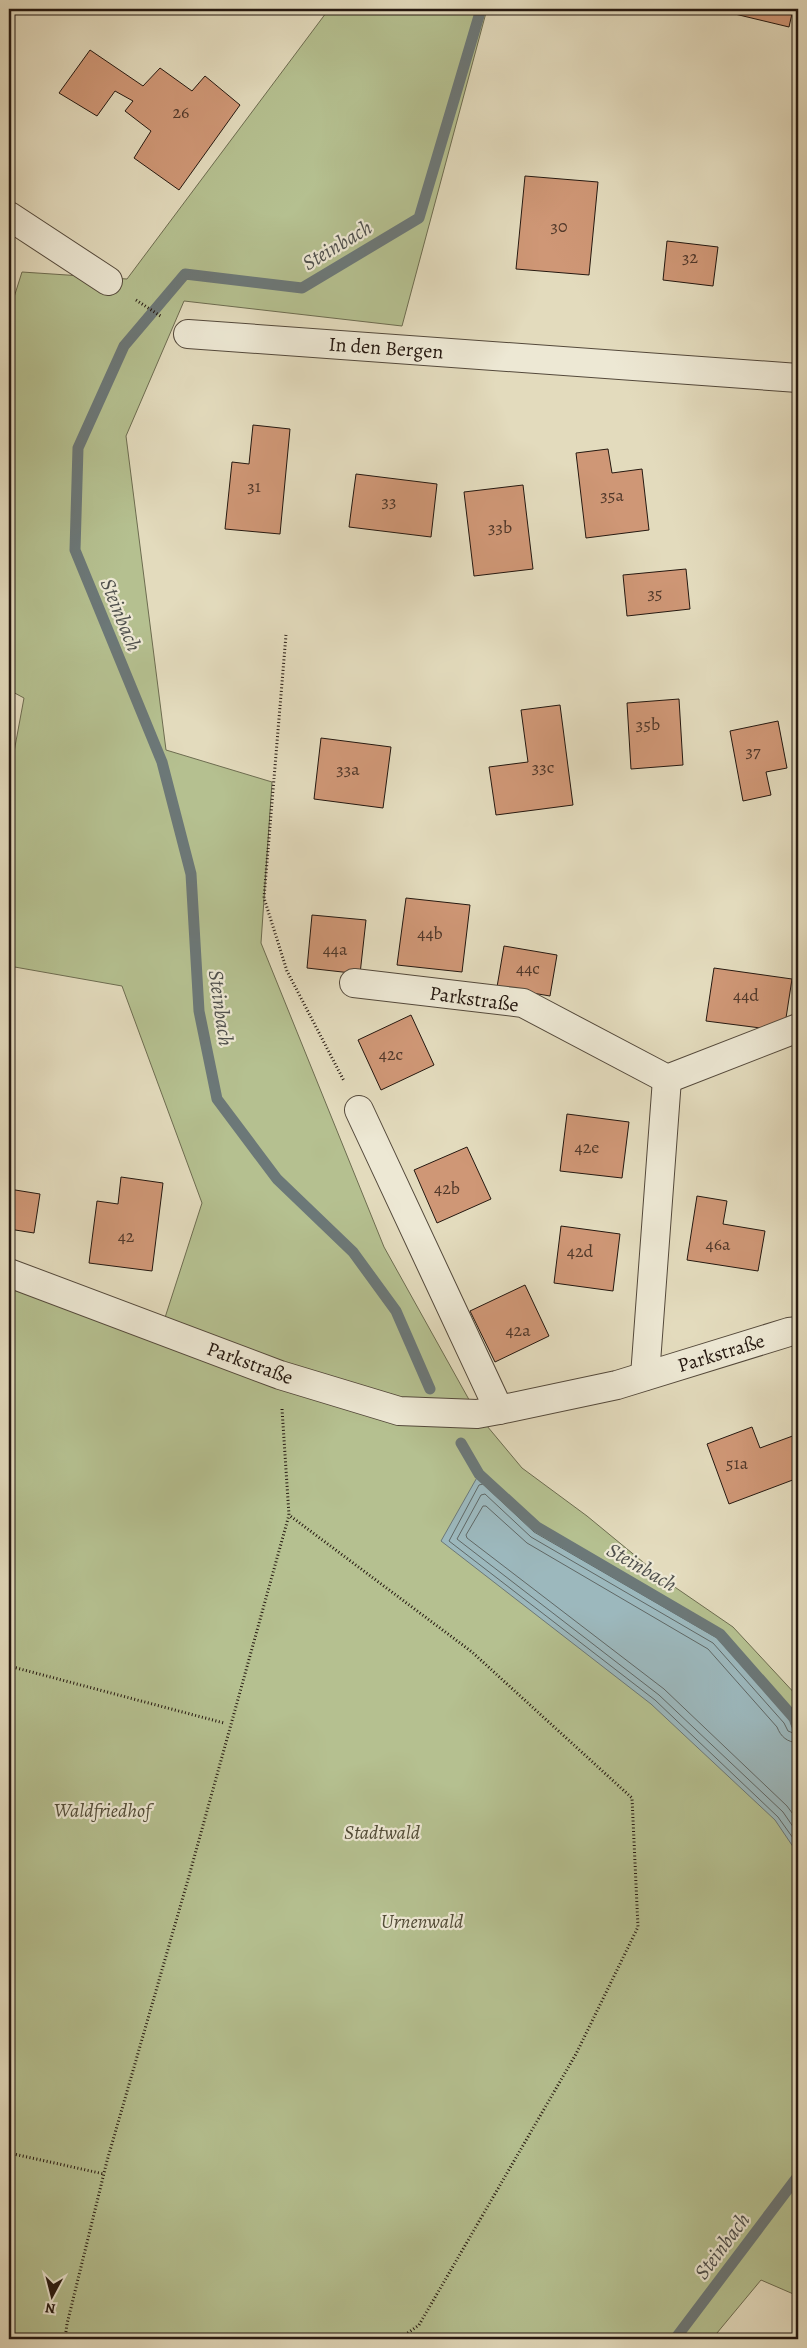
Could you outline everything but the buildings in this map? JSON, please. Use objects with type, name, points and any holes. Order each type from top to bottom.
[{"type":"street","points":[[9,216],[108,281]]},
{"type":"street","name":"In den Bergen","points":[[188,334],[798,378]]},
{"type":"street","name":"Parkstraße","points":[[354,983],[523,1003],[667,1079],[645,1376]]},
{"type":"street","points":[[667,1079],[798,1028]]},
{"type":"street","points":[[359,1110],[499,1410]]},
{"type":"street","name":"Parkstraße","points":[[9,1273],[280,1375],[400,1411],[477,1414],[499,1410],[618,1385],[789,1332],[798,1331]]},
{"type":"path","points":[[108,281],[188,334]]},
{"type":"path","points":[[286,635],[264,898],[287,971],[359,1110]]},
{"type":"path","points":[[66,2339],[67,2324],[104,2174],[289,1514],[280,1375]]},
{"type":"path","points":[[289,1514],[472,1652],[632,1798],[638,1927],[576,2054],[419,2325],[398,2339]]},
{"type":"path","points":[[9,1666],[224,1723]]},
{"type":"path","points":[[9,2152],[104,2174]]},
{"type":"green space","name":"Stadtwald","points":[[329,9],[487,9],[402,326],[184,301],[126,436],[166,750],[272,782],[261,943],[384,1247],[477,1414],[522,1468],[587,1516],[666,1581],[733,1627],[798,1697],[798,2296],[761,2280],[712,2339],[9,2339],[9,1273],[161,1330],[202,1203],[122,986],[9,966],[9,779],[24,698],[9,690],[9,313],[22,272],[127,279]]},
{"type":"water","points":[[479,1474],[537,1527],[720,1634],[794,1718],[798,1731],[798,1854],[775,1820],[651,1704],[441,1541]]},
{"type":"waterway","name":"Steinbach","points":[[430,1389],[396,1311],[353,1252],[277,1179],[217,1099],[199,1011],[191,874],[162,762],[75,550],[78,448],[124,346],[185,274],[302,288],[419,218],[481,9]]},
{"type":"waterway","name":"Steinbach","points":[[461,1443],[479,1474],[537,1527],[720,1634],[794,1718],[798,1729]]},
{"type":"waterway","name":"Steinbach","points":[[675,2339],[798,2176]]},
{"type":"park label","name":"Waldfriedhof","points":[[102,1810]]},
{"type":"park label","name":"Urnenwald","points":[[422,1921]]}]
